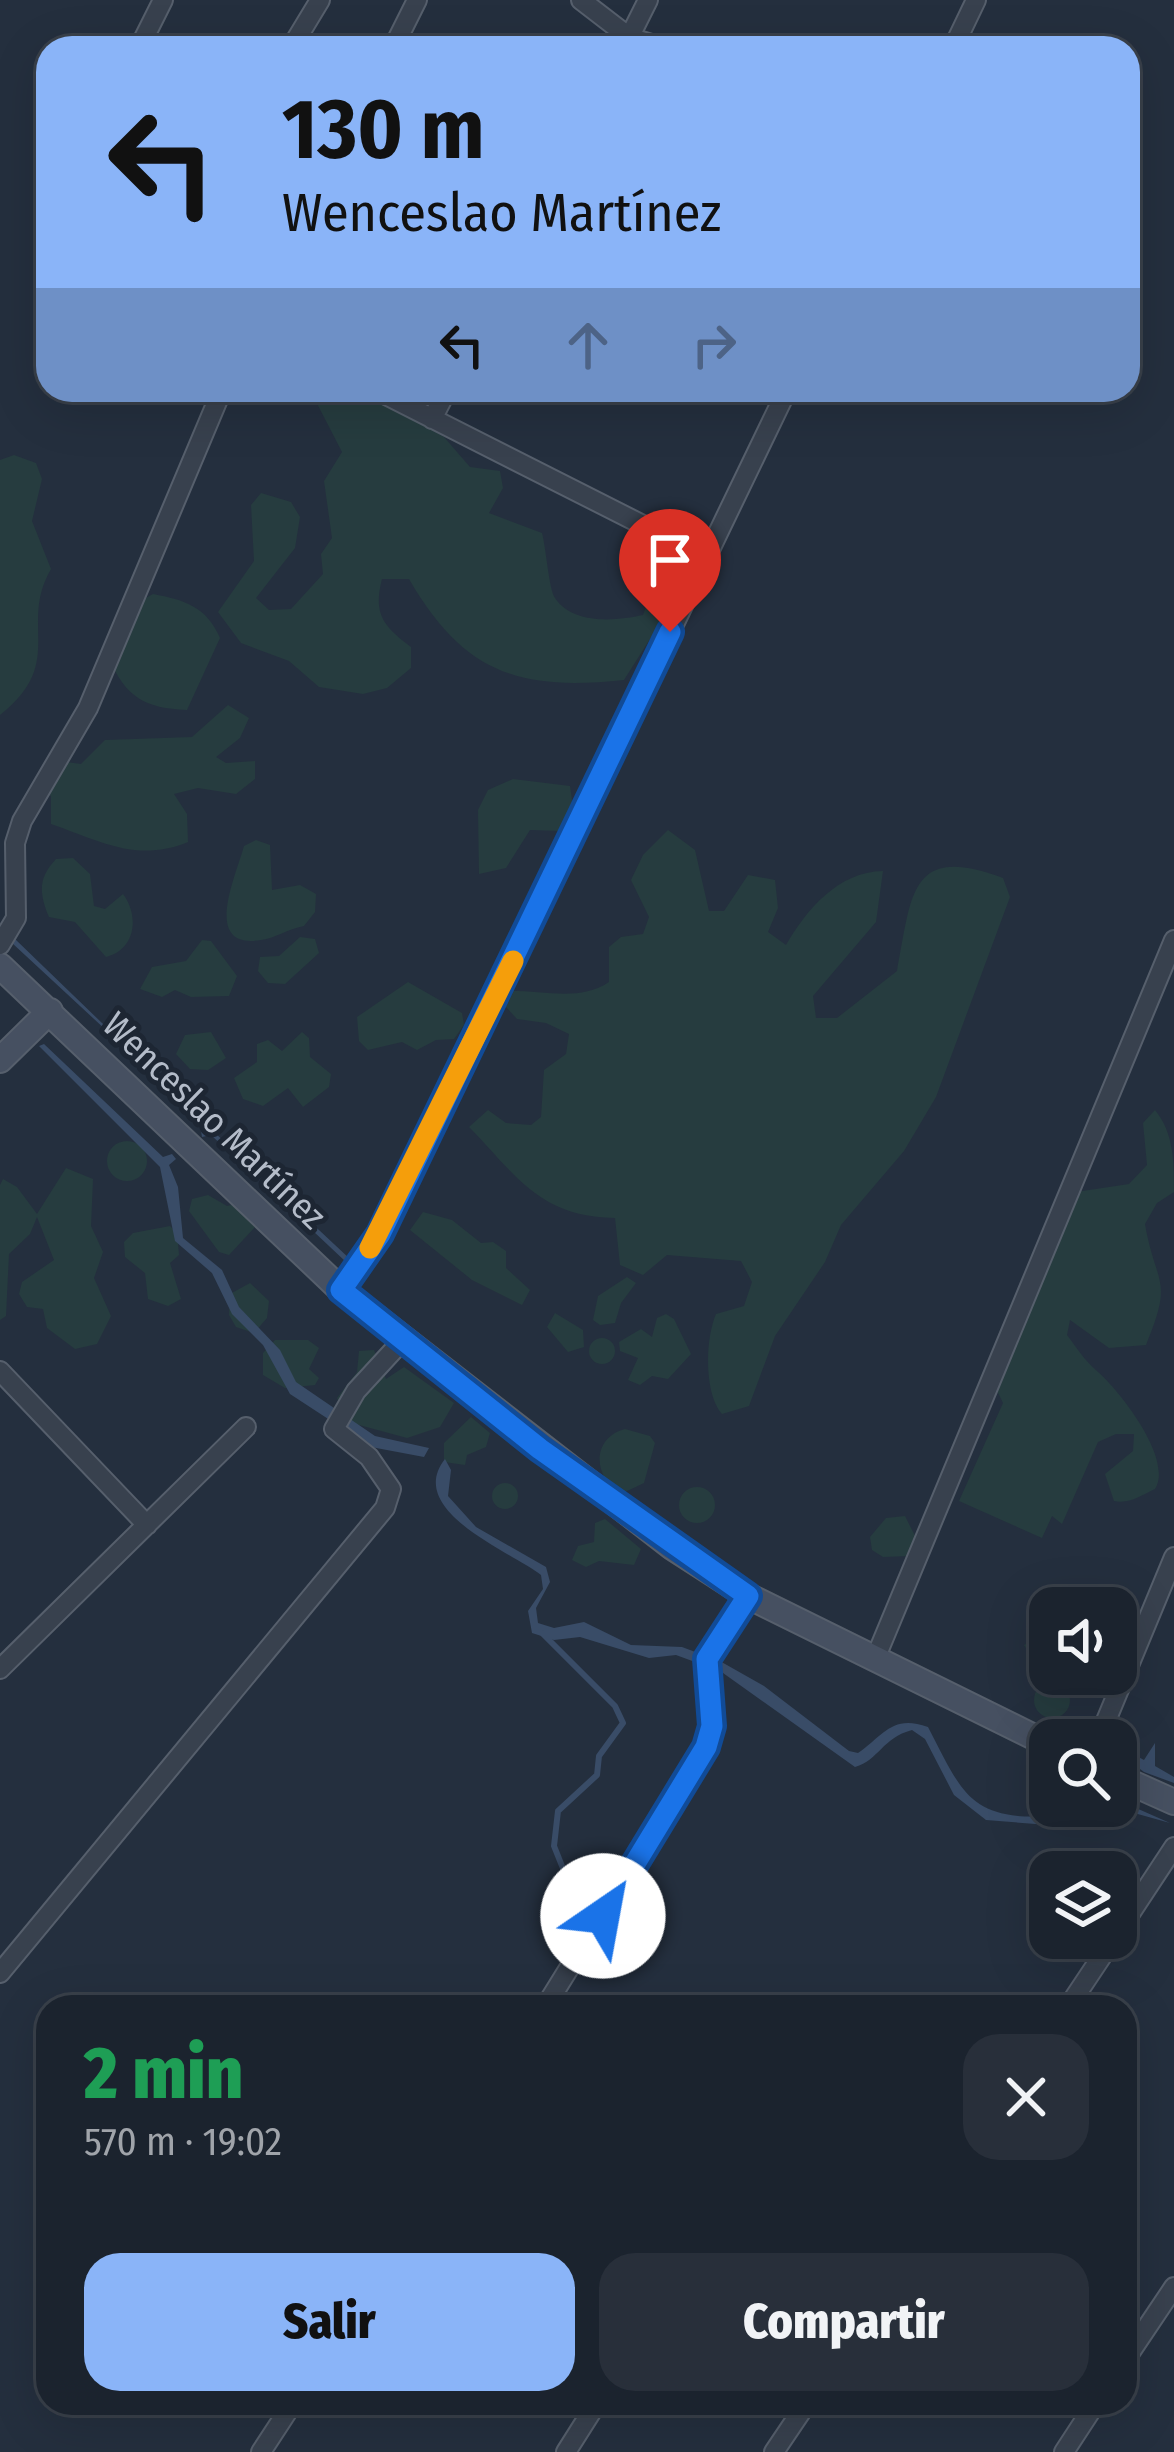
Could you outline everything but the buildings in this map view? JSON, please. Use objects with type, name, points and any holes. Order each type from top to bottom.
[{"type":"main road","name":"Wenceslao Martínez","points":[[0,966],[341,1290],[672,1547],[748,1596],[1029,1734]]},
{"type":"main road","points":[[0,1060],[50,1011]]},
{"type":"main road","points":[[1137,1785],[1174,1802]]},
{"type":"street","points":[[145,36],[164,0]]},
{"type":"street","points":[[298,36],[320,0]]},
{"type":"street","points":[[399,36],[417,0]]},
{"type":"street","points":[[581,0],[623,36]]},
{"type":"street","points":[[635,36],[648,0]]},
{"type":"street","points":[[958,36],[976,0]]},
{"type":"street","points":[[0,945],[16,918],[16,843],[22,821],[88,707],[217,402]]},
{"type":"street","points":[[400,402],[706,557]]},
{"type":"street","points":[[432,418],[441,402]]},
{"type":"street","points":[[341,1290],[380,1234],[781,402]]},
{"type":"street","points":[[874,1659],[1174,940]]},
{"type":"street","points":[[0,1973],[385,1508],[391,1489],[386,1474],[334,1429],[356,1391],[403,1341]]},
{"type":"street","points":[[0,1371],[148,1525]]},
{"type":"street","points":[[0,1669],[246,1427]]},
{"type":"street","points":[[1107,1719],[1174,1557]]},
{"type":"street","points":[[552,1995],[706,1747],[712,1726],[707,1659],[748,1596]]},
{"type":"street","points":[[1137,1903],[1174,1847]]},
{"type":"street","points":[[1076,1995],[1100,1959]]},
{"type":"street","points":[[1137,2342],[1174,2287]]},
{"type":"street","points":[[261,2452],[285,2415]]},
{"type":"street","points":[[566,2452],[589,2415]]},
{"type":"street","points":[[774,2452],[798,2415]]},
{"type":"street","points":[[1064,2452],[1088,2415]]},
{"type":"green space","points":[[316,402],[389,402],[444,437],[470,467],[500,471],[503,488],[489,513],[542,533],[553,594],[563,607],[584,617],[643,615],[653,587],[672,578],[679,593],[624,680],[554,682],[525,678],[474,656],[451,636],[409,579],[382,579],[380,610],[393,632],[411,647],[411,668],[387,688],[363,694],[319,687],[289,661],[241,643],[218,612],[254,561],[251,505],[261,493],[291,502],[300,517],[295,548],[256,598],[269,610],[291,609],[323,574],[321,554],[332,538],[324,481],[342,452]]},
{"type":"green space","points":[[14,455],[36,463],[42,479],[32,521],[51,569],[42,589],[32,678],[0,715],[0,460]]},
{"type":"green space","points":[[153,594],[194,607],[209,619],[220,638],[187,710],[159,707],[130,692],[109,658],[128,608]]},
{"type":"green space","points":[[228,705],[249,718],[240,738],[216,757],[226,763],[255,761],[255,779],[236,794],[198,788],[174,794],[187,814],[188,842],[135,850],[51,824],[51,796],[33,788],[66,762],[81,764],[105,740],[192,737]]},
{"type":"green space","points":[[513,779],[570,786],[575,820],[561,831],[530,830],[506,868],[479,874],[478,810],[488,790]]},
{"type":"green space","points":[[668,830],[695,850],[709,911],[724,911],[748,875],[775,880],[778,908],[768,932],[786,945],[804,918],[838,885],[883,871],[876,922],[813,996],[816,1018],[837,1018],[897,971],[912,899],[932,872],[949,867],[1003,878],[1010,897],[936,1097],[904,1151],[841,1225],[825,1262],[775,1336],[749,1406],[722,1414],[709,1380],[710,1337],[716,1314],[744,1306],[752,1282],[741,1261],[667,1255],[643,1275],[620,1265],[615,1218],[589,1216],[548,1201],[516,1177],[469,1127],[488,1110],[506,1123],[531,1125],[541,1117],[544,1070],[566,1054],[569,1034],[546,1023],[517,1019],[506,1007],[503,991],[572,994],[609,982],[609,947],[621,937],[643,934],[649,917],[631,880],[643,855]]},
{"type":"green space","points":[[256,840],[270,845],[272,890],[300,885],[316,894],[315,912],[304,926],[266,939],[243,940],[232,934],[227,908],[244,846]]},
{"type":"green space","points":[[73,858],[90,874],[94,906],[105,909],[123,894],[132,913],[129,940],[106,957],[75,922],[49,917],[43,879],[56,859]]},
{"type":"green space","points":[[300,937],[315,939],[319,953],[285,984],[268,983],[258,971],[260,957],[279,956]]},
{"type":"green space","points":[[202,940],[211,941],[237,976],[229,996],[191,997],[175,990],[162,997],[140,989],[152,967],[186,961]]},
{"type":"green space","points":[[408,982],[462,1013],[464,1025],[454,1039],[436,1040],[417,1050],[402,1042],[368,1050],[359,1041],[357,1017]]},
{"type":"green space","points":[[211,1032],[226,1058],[208,1070],[190,1069],[176,1054],[185,1035]]},
{"type":"green space","points":[[302,1032],[309,1038],[310,1057],[331,1074],[329,1087],[303,1107],[288,1088],[263,1106],[243,1099],[234,1078],[257,1062],[257,1044],[268,1040],[282,1051]]},
{"type":"green space","points":[[1155,1110],[1169,1138],[1174,1192],[1157,1203],[1145,1224],[1161,1293],[1146,1345],[1109,1348],[1070,1320],[1067,1335],[1141,1426],[1151,1443],[1159,1476],[1155,1489],[1114,1501],[1105,1474],[1133,1451],[1134,1434],[1116,1434],[1098,1442],[1062,1524],[1052,1516],[1042,1538],[959,1501],[1003,1403],[989,1374],[1076,1192],[1129,1184],[1147,1165],[1143,1123]]},
{"type":"green space","points":[[127,1141],[141,1147],[147,1161],[141,1175],[127,1181],[113,1175],[107,1161],[113,1147]]},
{"type":"green space","points":[[66,1168],[93,1179],[91,1226],[103,1252],[94,1278],[111,1316],[97,1344],[75,1349],[47,1328],[43,1309],[27,1307],[19,1294],[22,1282],[54,1260],[37,1217],[30,1234],[9,1254],[6,1316],[0,1320],[0,1185],[3,1179],[17,1187],[37,1214]]},
{"type":"green space","points":[[208,1195],[227,1206],[240,1203],[257,1225],[229,1255],[219,1252],[189,1211],[192,1199]]},
{"type":"green space","points":[[423,1212],[452,1220],[481,1243],[493,1242],[506,1251],[506,1268],[530,1290],[522,1305],[472,1280],[410,1230]]},
{"type":"green space","points":[[170,1226],[177,1233],[179,1255],[170,1263],[181,1299],[168,1306],[148,1299],[145,1273],[125,1257],[124,1242],[133,1233]]},
{"type":"green space","points":[[627,1277],[636,1283],[621,1303],[615,1323],[600,1325],[593,1320],[598,1296]]},
{"type":"green space","points":[[250,1283],[269,1301],[267,1318],[254,1333],[236,1327],[229,1315],[230,1294]]},
{"type":"green space","points":[[555,1313],[583,1330],[584,1347],[568,1352],[547,1327]]},
{"type":"green space","points":[[666,1314],[674,1319],[691,1354],[668,1379],[652,1376],[640,1385],[628,1380],[638,1358],[620,1351],[619,1342],[641,1329],[652,1337],[657,1318]]},
{"type":"green space","points":[[602,1338],[615,1351],[602,1364],[589,1351]]},
{"type":"green space","points":[[275,1340],[308,1340],[319,1348],[309,1369],[319,1378],[315,1385],[285,1388],[263,1375],[263,1353]]},
{"type":"green space","points":[[374,1350],[386,1379],[404,1367],[454,1403],[440,1427],[407,1438],[348,1422],[337,1398],[357,1372],[359,1351]]},
{"type":"green space","points":[[471,1417],[490,1433],[486,1447],[467,1455],[465,1465],[444,1462],[444,1443]]},
{"type":"green space","points":[[625,1429],[650,1436],[655,1443],[644,1483],[623,1493],[606,1479],[600,1460],[606,1441]]},
{"type":"green space","points":[[505,1483],[515,1486],[515,1506],[505,1509],[495,1506],[492,1496],[495,1486]]},
{"type":"green space","points":[[697,1487],[710,1492],[715,1505],[710,1518],[697,1523],[684,1518],[679,1505],[684,1492]]},
{"type":"green space","points":[[905,1516],[917,1540],[909,1556],[883,1557],[872,1550],[870,1537],[886,1518]]},
{"type":"green space","points":[[605,1519],[641,1549],[634,1565],[599,1561],[586,1567],[572,1560],[578,1546],[594,1542],[595,1523]]},
{"type":"green space","points":[[1035,1695],[1069,1695],[1069,1707],[1059,1717],[1045,1717],[1035,1707]]},
{"type":"water","points":[[15,939],[189,1107],[12,943]]},
{"type":"water","points":[[44,1044],[163,1157],[172,1154],[176,1159],[169,1165],[178,1187],[183,1238],[222,1270],[239,1307],[280,1350],[296,1382],[375,1436],[429,1448],[424,1457],[371,1447],[290,1394],[263,1345],[232,1314],[212,1273],[175,1241],[160,1167],[39,1046]]},
{"type":"water","points":[[199,1118],[350,1259],[346,1262],[211,1135],[202,1137]]},
{"type":"water","points":[[445,1459],[451,1470],[448,1496],[476,1527],[546,1567],[550,1582],[536,1608],[538,1623],[554,1628],[584,1622],[631,1645],[682,1647],[698,1653],[695,1662],[676,1655],[649,1658],[580,1637],[554,1640],[532,1633],[528,1611],[543,1589],[541,1575],[487,1542],[450,1512],[439,1496],[436,1478]]},
{"type":"water","points":[[718,1660],[764,1686],[849,1751],[858,1753],[897,1725],[928,1727],[972,1798],[1002,1813],[1029,1816],[1029,1823],[986,1820],[954,1795],[925,1739],[912,1730],[855,1767],[716,1668]]},
{"type":"water","points":[[1155,1743],[1155,1766],[1174,1777],[1174,1783],[1137,1767],[1137,1756],[1144,1760]]},
{"type":"waterway","points":[[543,1634],[615,1706],[623,1723],[599,1756],[597,1775],[558,1811],[554,1846],[572,1891]]},
{"type":"slow traffic","points":[[370,1248],[513,961]]},
{"type":"route","points":[[603,1916],[706,1747],[712,1726],[707,1659],[748,1596],[672,1547],[540,1449],[341,1290],[380,1234],[670,632]]}]
